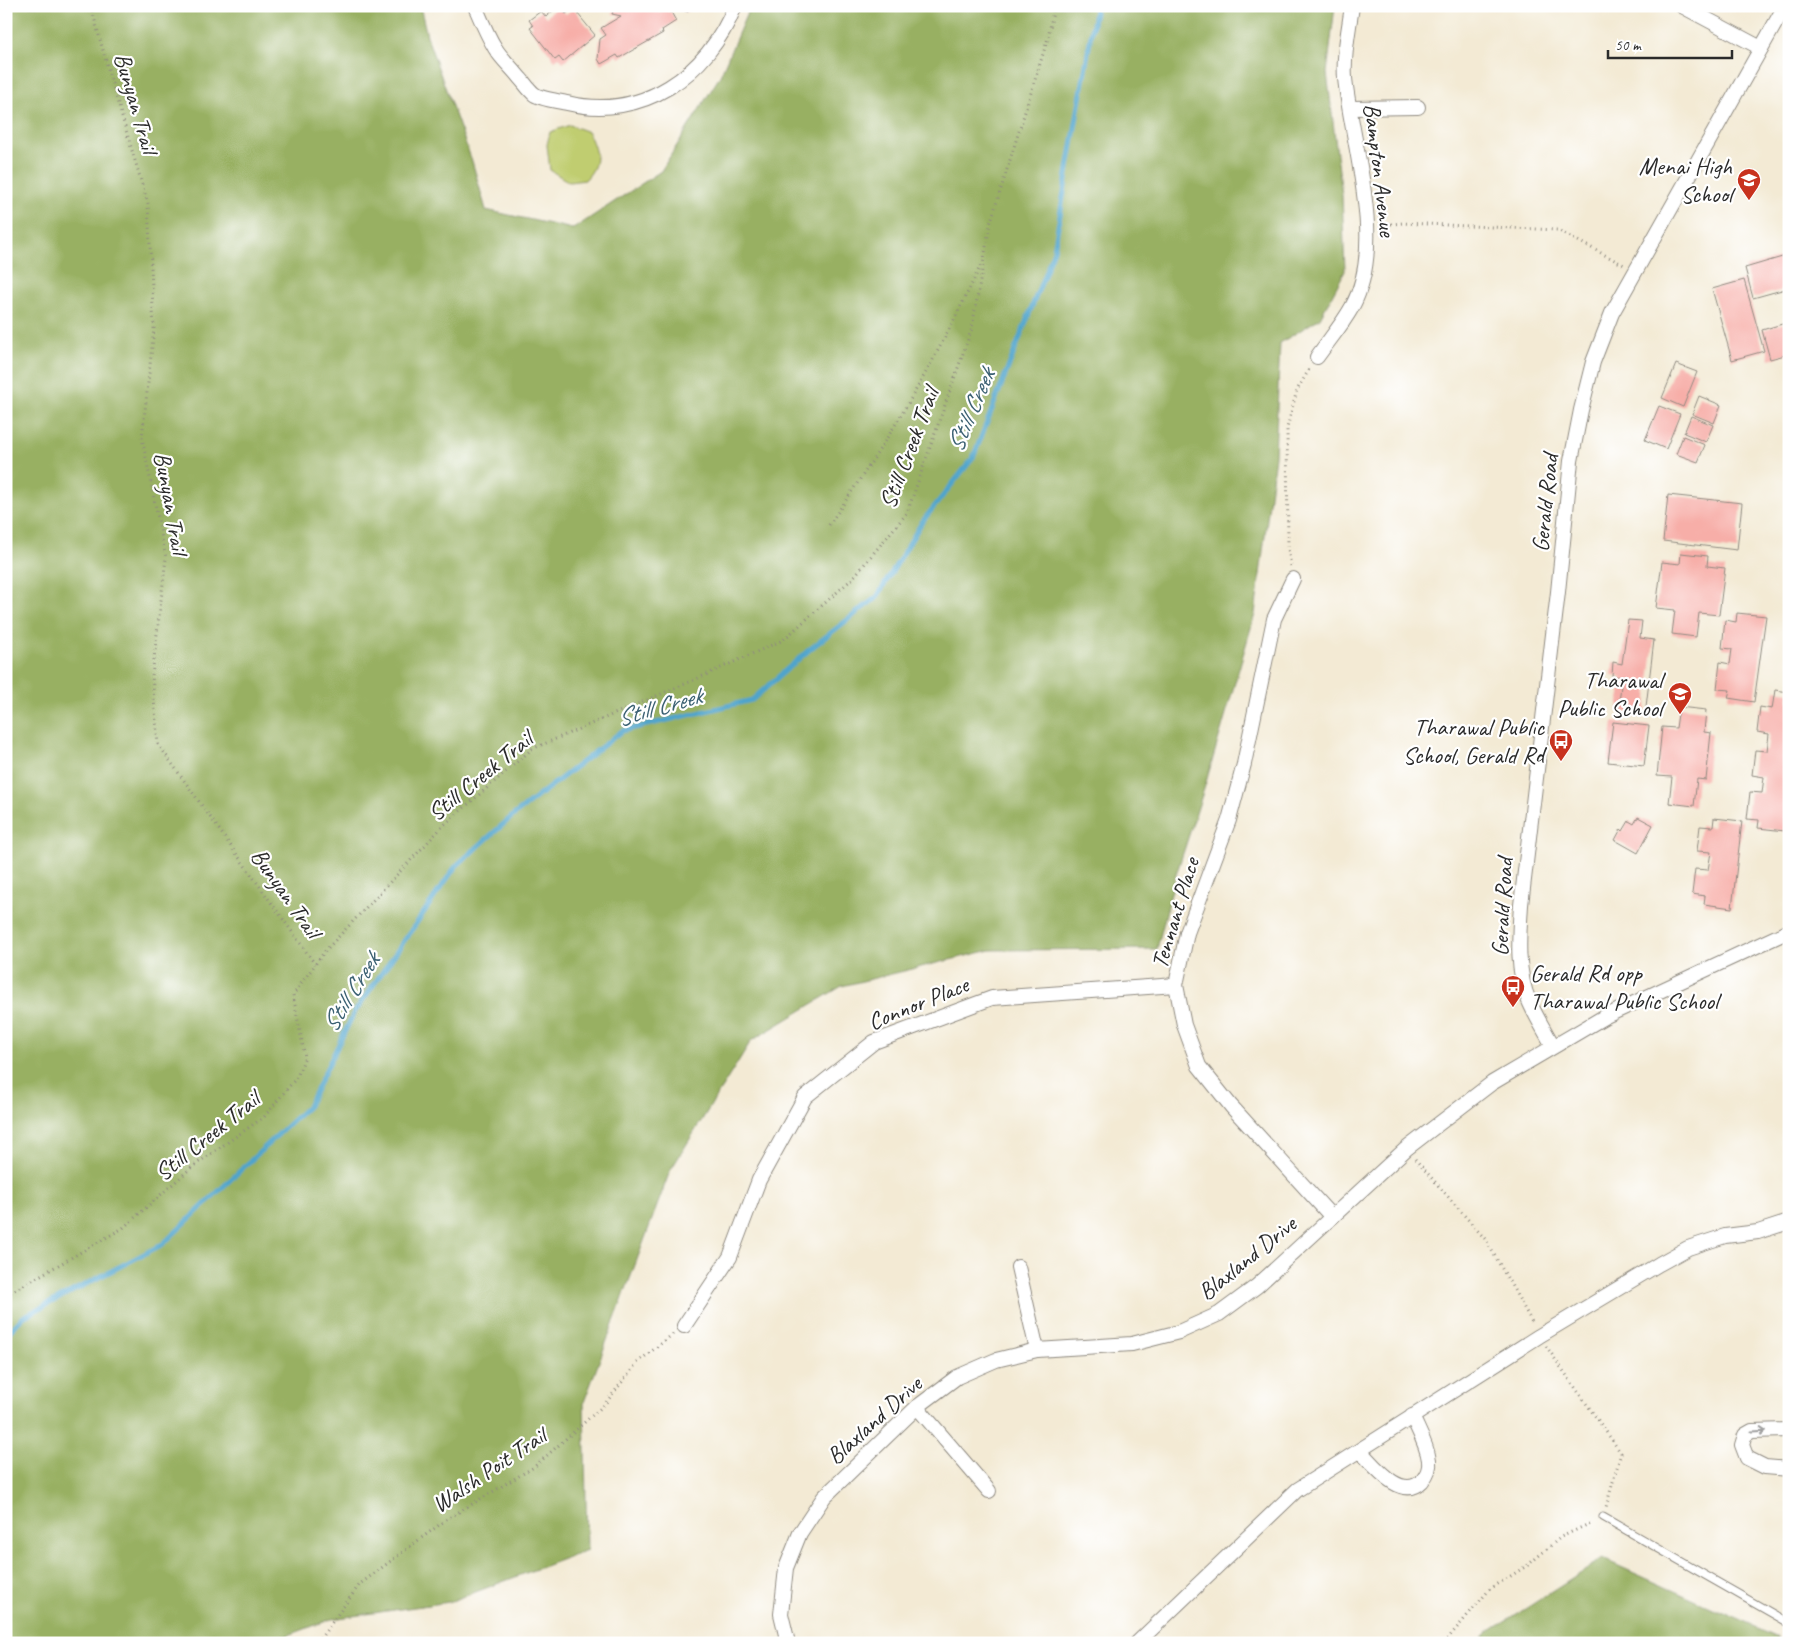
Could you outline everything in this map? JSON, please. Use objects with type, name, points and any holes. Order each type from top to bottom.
[{"type":"street","points":[[475,6],[495,48],[535,95],[577,105],[596,107],[638,102],[665,90],[696,68],[716,44],[736,6]]},
{"type":"street","name":"Bampton Avenue","points":[[1317,356],[1338,330],[1353,305],[1365,266],[1368,248],[1365,205],[1345,77],[1352,6]]},
{"type":"street","points":[[1682,6],[1761,48]]},
{"type":"street","name":"Gerald Road","points":[[1553,1046],[1529,1000],[1522,972],[1519,941],[1574,444],[1581,410],[1594,362],[1612,313],[1785,6]]},
{"type":"street","points":[[1350,108],[1418,107]]},
{"type":"street","name":"Tennant Place","points":[[1293,579],[1274,619],[1244,764],[1230,820],[1187,933],[1176,985],[1184,1025],[1199,1066],[1231,1106],[1332,1217]]},
{"type":"street","name":"Blaxland Drive","points":[[788,1643],[781,1614],[786,1568],[800,1533],[824,1497],[917,1407],[957,1377],[996,1360],[1036,1350],[1132,1344],[1179,1332],[1219,1314],[1257,1286],[1406,1149],[1492,1083],[1604,1017],[1789,931]]},
{"type":"street","name":"Connor Place","points":[[684,1326],[730,1256],[759,1180],[805,1097],[874,1042],[992,998],[1176,985]]},
{"type":"street","points":[[1137,1643],[1297,1490],[1539,1336],[1688,1248],[1724,1236],[1758,1232],[1789,1222]]},
{"type":"street","points":[[1018,1267],[1036,1350]]},
{"type":"street","points":[[917,1407],[989,1491]]},
{"type":"street","points":[[1360,1451],[1396,1485],[1412,1487],[1419,1483],[1425,1477],[1429,1462],[1412,1416]]},
{"type":"street","points":[[1789,1430],[1752,1431],[1745,1436],[1742,1445],[1747,1458],[1765,1467],[1789,1469]]},
{"type":"lane","points":[[1603,1517],[1789,1623]]},
{"type":"path","name":"Bunyan Trail","points":[[91,6],[148,204],[154,328],[142,438],[166,558],[152,676],[158,744],[315,964]]},
{"type":"path","name":"Still Creek Trail","points":[[6,1295],[123,1228],[192,1168],[264,1117],[297,1077],[305,1056],[293,995],[325,950],[444,825],[532,749],[783,640],[852,579],[907,513],[972,328],[990,224],[1048,38],[1054,6]]},
{"type":"path","points":[[1366,226],[1404,223],[1557,230],[1635,271]]},
{"type":"path","points":[[829,525],[910,400],[951,326],[983,260]]},
{"type":"path","points":[[1293,579],[1288,549],[1288,428],[1297,390],[1317,356]]},
{"type":"path","points":[[1406,1149],[1486,1240],[1539,1336],[1621,1453],[1603,1517],[1561,1537],[1528,1565],[1490,1589],[1444,1643]]},
{"type":"path","name":"Walsh Poit Trail","points":[[316,1643],[360,1584],[447,1519],[534,1467],[604,1405],[637,1363],[684,1326]]},
{"type":"green space","points":[[6,6],[420,6],[428,40],[472,161],[486,210],[573,229],[661,171],[720,76],[750,6],[1335,6],[1327,73],[1342,195],[1345,271],[1320,318],[1280,343],[1275,456],[1255,614],[1204,789],[1175,878],[1157,949],[991,950],[842,986],[751,1041],[670,1171],[584,1402],[587,1550],[449,1602],[332,1619],[267,1643],[6,1643]]},
{"type":"green space","points":[[570,125],[588,132],[596,157],[593,168],[585,180],[569,182],[550,170],[547,145],[550,132]]},
{"type":"green space","points":[[1603,1559],[1777,1637],[1779,1643],[1478,1643],[1486,1634]]},
{"type":"building","points":[[558,6],[566,14],[573,8],[595,35],[563,62],[559,57],[555,60],[530,28],[533,26],[529,20],[541,11],[546,17]]},
{"type":"building","points":[[615,6],[652,6],[660,12],[664,10],[671,12],[676,21],[662,30],[663,33],[619,58],[617,55],[601,64],[598,59],[600,39],[606,35],[601,28],[621,16],[612,14]]},
{"type":"building","points":[[671,6],[690,6],[688,12]]},
{"type":"building","points":[[1789,255],[1789,288],[1753,298],[1745,268]]},
{"type":"building","points":[[1744,280],[1764,351],[1732,360],[1712,289]]},
{"type":"building","points":[[1789,322],[1789,354],[1770,359],[1762,330]]},
{"type":"building","points":[[1676,364],[1697,372],[1683,407],[1662,398]]},
{"type":"building","points":[[1699,396],[1721,405],[1714,423],[1692,414]]},
{"type":"building","points":[[1659,406],[1680,414],[1666,449],[1645,440]]},
{"type":"building","points":[[1691,416],[1713,425],[1706,442],[1684,433]]},
{"type":"building","points":[[1683,436],[1705,445],[1698,462],[1676,454]]},
{"type":"building","points":[[1668,495],[1742,503],[1737,550],[1663,541]]},
{"type":"building","points":[[1681,553],[1708,556],[1707,566],[1725,568],[1719,615],[1699,613],[1696,637],[1672,634],[1675,610],[1656,608],[1662,562],[1680,564]]},
{"type":"building","points":[[1737,613],[1766,616],[1754,702],[1728,698],[1730,690],[1717,689],[1720,662],[1730,664],[1732,649],[1722,648],[1725,620],[1736,622]]},
{"type":"building","points":[[1628,620],[1642,621],[1640,638],[1654,640],[1645,715],[1618,711],[1622,677],[1612,676],[1613,662],[1622,664]]},
{"type":"building","points":[[1775,690],[1789,692],[1789,797],[1785,831],[1758,828],[1759,820],[1747,819],[1750,792],[1762,793],[1764,777],[1752,775],[1755,750],[1767,751],[1769,734],[1757,732],[1760,707],[1772,709]]},
{"type":"building","points":[[1679,707],[1706,710],[1704,732],[1711,733],[1706,780],[1697,779],[1694,806],[1669,803],[1672,777],[1657,776],[1662,727],[1676,728]]},
{"type":"building","points":[[1613,722],[1649,726],[1644,766],[1608,762]]},
{"type":"building","points":[[1638,817],[1653,825],[1638,853],[1615,840],[1621,829],[1623,831],[1629,821],[1634,824]]},
{"type":"building","points":[[1714,818],[1742,821],[1732,908],[1704,904],[1705,896],[1692,894],[1695,869],[1708,870],[1711,852],[1697,851],[1700,826],[1713,827]]},
{"type":"waterway","name":"Still Creek","points":[[6,1335],[23,1317],[163,1244],[308,1106],[354,1013],[456,866],[515,814],[622,731],[752,700],[810,649],[877,597],[922,522],[973,458],[1054,250],[1096,6]]},
{"type":"place","name":"Menai High School","points":[[1749,201]]},
{"type":"place","name":"Tharawal Public School","points":[[1680,715]]},
{"type":"place","name":"Tharawal Public School, Gerald Rd","points":[[1561,762]]},
{"type":"place","name":"Gerald Rd opp Tharawal Public School","points":[[1513,1008]]}]
